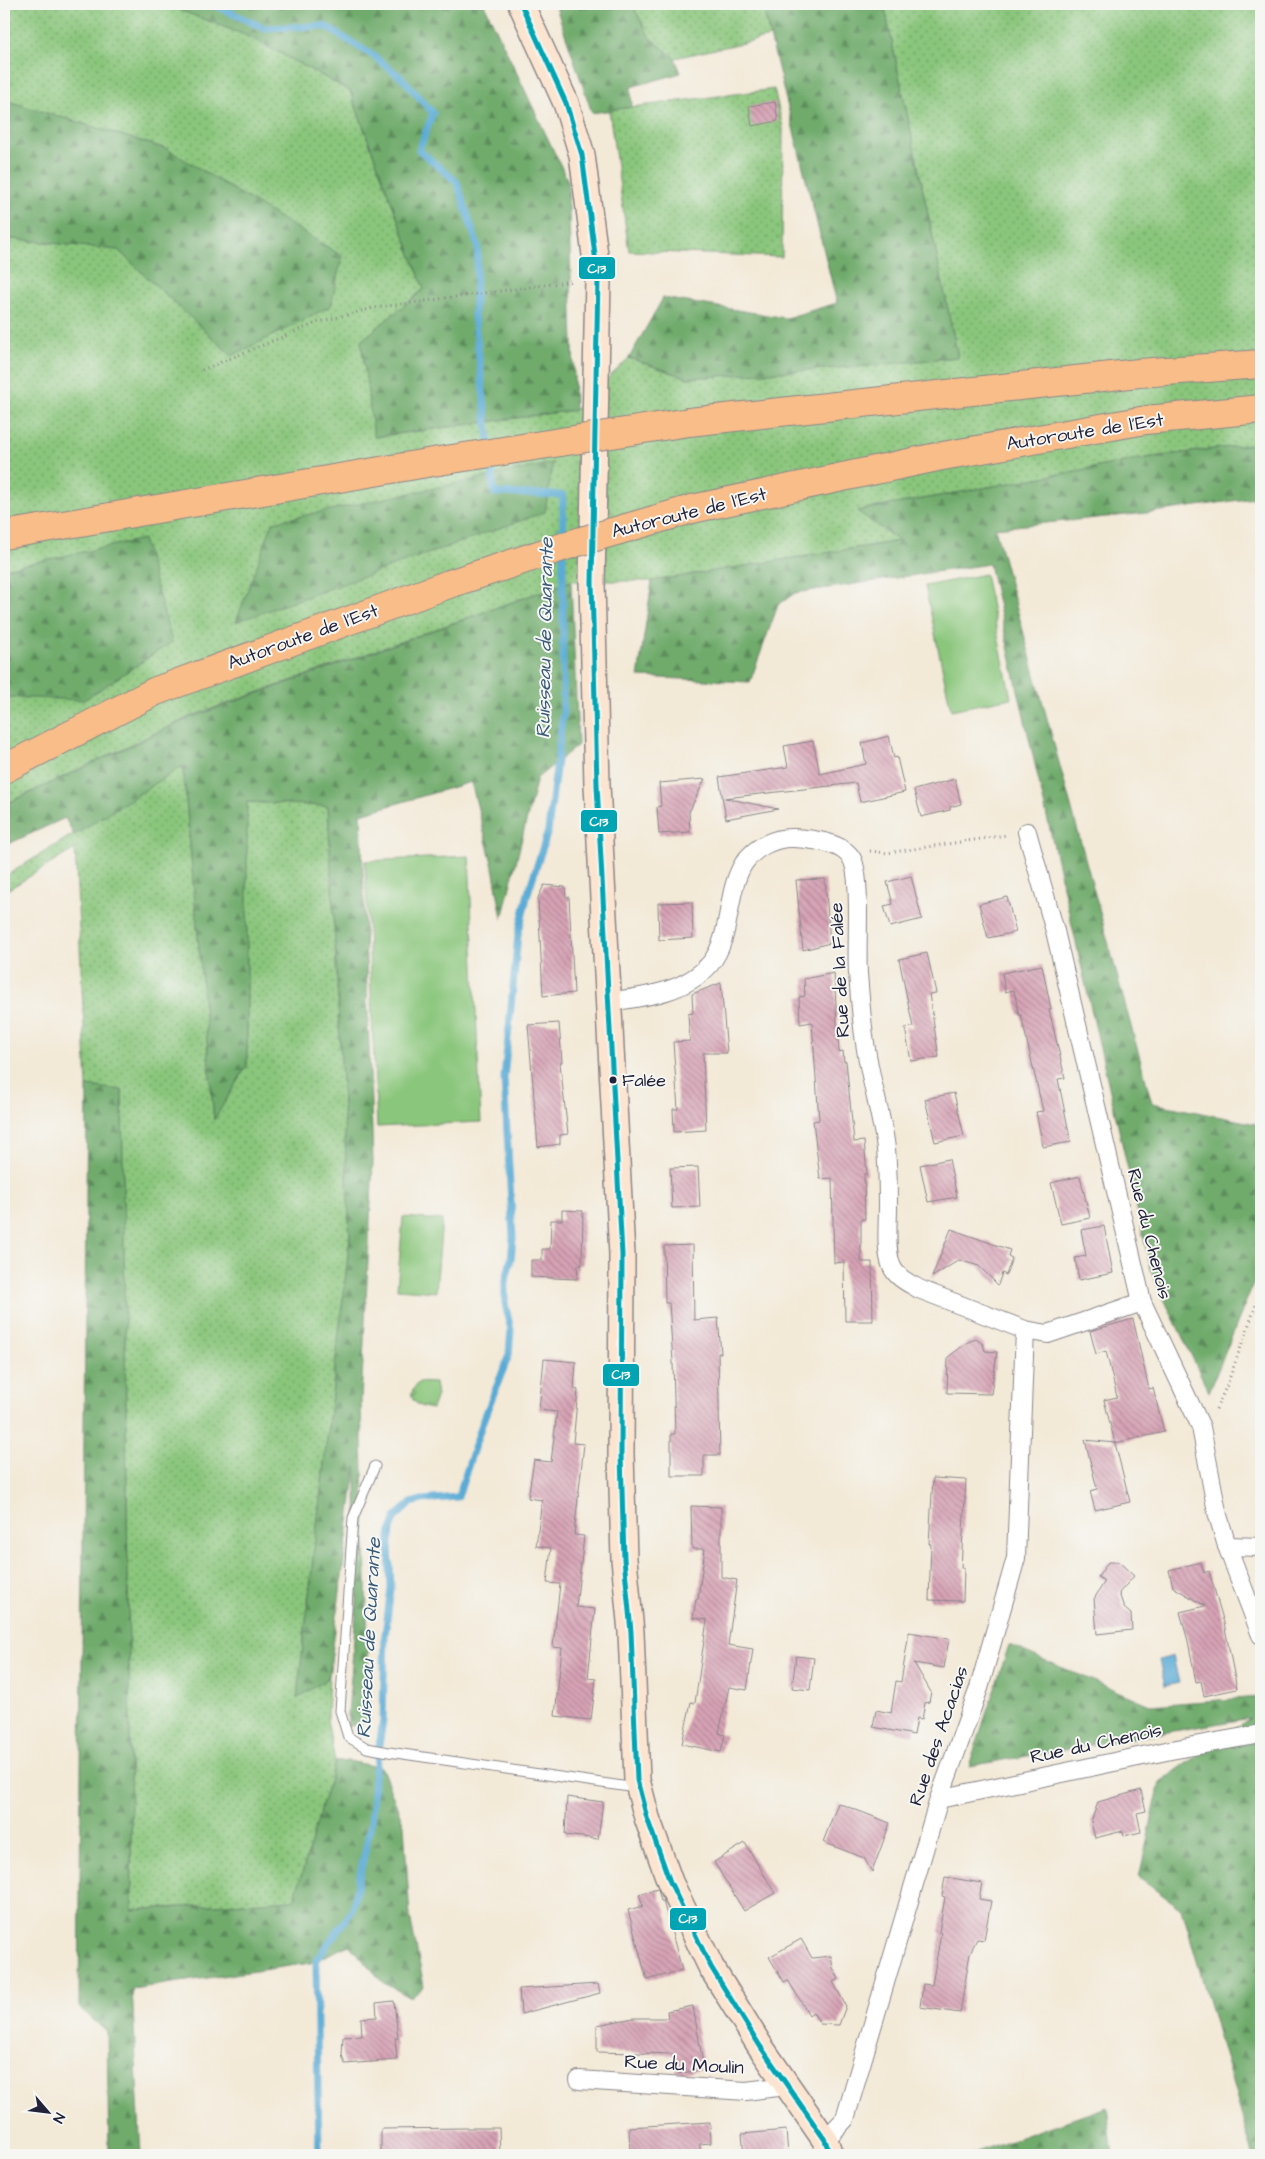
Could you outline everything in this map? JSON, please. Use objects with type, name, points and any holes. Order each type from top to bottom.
[{"type":"highway","points":[[4,535],[439,461],[689,422],[1129,374],[1261,364]]},
{"type":"highway","name":"Autoroute de l’Est","points":[[4,769],[156,691],[449,584],[578,542],[692,509],[937,458],[1146,420],[1261,409]]},
{"type":"main road","points":[[521,4],[566,103],[582,155],[598,278],[592,582],[597,785],[622,1255],[621,1454],[624,1559],[631,1632],[636,1768],[639,1789],[647,1818],[670,1882],[711,1967],[786,2086],[828,2148]]},
{"type":"street","name":"Rue du Chenois","points":[[1028,832],[1056,931],[1142,1302],[1201,1427],[1217,1512],[1227,1546],[1261,1635]]},
{"type":"street","points":[[608,1002],[654,994],[682,985],[697,976],[710,963],[721,943],[734,887],[743,864],[754,851],[769,842],[788,837],[814,839],[839,848]]},
{"type":"street","name":"Rue de la Falée","points":[[839,848],[851,858],[856,874],[856,948],[861,1004],[867,1053],[885,1141],[888,1188],[888,1238],[892,1266],[902,1280],[919,1289],[1025,1330],[1048,1334],[1142,1302]]},
{"type":"street","name":"Rue des Acacias","points":[[828,2148],[845,2119],[939,1799],[979,1688],[1016,1558],[1025,1330]]},
{"type":"street","points":[[1227,1546],[1261,1547]]},
{"type":"street","name":"Rue du Chenois","points":[[939,1799],[1170,1750],[1261,1734]]},
{"type":"street","name":"Rue du Moulin","points":[[579,2080],[746,2091],[786,2086]]},
{"type":"lane","points":[[375,1466],[353,1518],[340,1711],[348,1737],[367,1748],[389,1752],[639,1789]]},
{"type":"path","points":[[202,370],[319,322],[373,308],[598,278]]},
{"type":"path","points":[[839,848],[886,853],[1028,832]]},
{"type":"path","points":[[1201,1427],[1215,1411],[1227,1385],[1261,1291]]},
{"type":"green space","points":[[4,4],[164,4],[250,37],[350,91],[424,289],[361,341],[375,437],[575,410],[629,358],[688,378],[867,366],[958,357],[884,4],[1261,4],[1261,443],[1152,457],[858,511],[899,541],[652,581],[571,581],[189,717],[4,805],[4,238],[118,250],[232,356],[167,149],[4,100]]},
{"type":"green space","points":[[164,4],[484,4],[568,181],[575,410],[374,437],[361,341],[424,289],[350,91],[250,37]]},
{"type":"green space","points":[[555,4],[632,4],[650,38],[675,58],[681,73],[631,87],[632,107],[592,113]]},
{"type":"green space","points":[[632,4],[762,4],[770,37],[675,58],[650,38]]},
{"type":"green space","points":[[762,4],[884,4],[958,357],[867,366],[688,378],[629,358],[663,298],[786,318],[837,303]]},
{"type":"green space","points":[[774,89],[783,128],[782,257],[629,251],[609,110]]},
{"type":"green space","points":[[4,100],[167,149],[342,256],[331,306],[232,356],[118,250],[4,238]]},
{"type":"green space","points":[[1261,443],[1261,497],[1147,513],[995,528],[1152,1103],[1261,1125],[1261,1265],[1209,1392],[1152,1274],[989,564],[795,593],[778,605],[750,682],[638,677],[652,581],[899,541],[857,511],[1152,457]]},
{"type":"green space","points":[[553,463],[545,512],[236,622],[273,522]]},
{"type":"green space","points":[[143,539],[172,642],[84,700],[4,697],[4,569]]},
{"type":"green space","points":[[985,574],[1011,698],[951,710],[925,586]]},
{"type":"green space","points":[[571,581],[578,745],[537,778],[502,919],[493,867],[471,782],[361,814],[373,1161],[361,1401],[370,1721],[347,1727],[357,1599],[356,1467],[329,1677],[297,1699],[350,1238],[328,806],[247,802],[247,1065],[214,1120],[183,766],[74,835],[65,818],[4,846],[4,805],[189,718]]},
{"type":"green space","points":[[183,766],[214,1119],[247,1065],[246,802],[328,806],[350,1238],[297,1698],[329,1677],[327,1719],[335,1762],[294,1900],[132,1910],[122,1091],[87,1086],[75,849],[4,892],[4,877]]},
{"type":"green space","points":[[469,856],[481,1122],[377,1127],[365,861]]},
{"type":"green space","points":[[87,1086],[122,1090],[132,1910],[294,1900],[335,1762],[349,1761],[382,1768],[404,1825],[410,1917],[424,1986],[411,1998],[383,1982],[349,1945],[310,1963],[132,1989],[141,2155],[109,2155],[107,2032],[79,2007]]},
{"type":"green space","points":[[403,1217],[442,1220],[436,1292],[397,1289]]},
{"type":"green space","points":[[419,1382],[435,1383],[437,1395],[432,1409],[421,1406],[413,1400],[412,1392]]},
{"type":"green space","points":[[1009,1645],[1150,1705],[1261,1697],[1261,2155],[1253,2155],[1182,1909],[1139,1878],[1160,1782],[1250,1718],[969,1766]]},
{"type":"green space","points":[[1107,2107],[1113,2155],[968,2155]]},
{"type":"water","points":[[1173,1656],[1179,1683],[1165,1686],[1159,1660]]},
{"type":"building","points":[[775,102],[778,121],[752,126],[749,106]]},
{"type":"building","points":[[889,736],[894,758],[897,757],[905,792],[860,802],[856,783],[725,798],[778,809],[726,819],[719,777],[788,767],[784,746],[813,741],[820,774],[866,764],[862,743]]},
{"type":"building","points":[[705,779],[689,812],[690,832],[659,834],[657,807],[661,806],[659,783]]},
{"type":"building","points":[[955,779],[961,804],[950,807],[950,810],[921,817],[914,790]]},
{"type":"building","points":[[911,876],[922,919],[890,927],[884,906],[893,904],[887,882]]},
{"type":"building","points":[[825,879],[830,943],[803,950],[796,880]]},
{"type":"building","points":[[544,885],[565,887],[566,897],[569,897],[574,993],[543,996],[538,898]]},
{"type":"building","points":[[1007,897],[1016,932],[988,938],[979,904]]},
{"type":"building","points":[[692,902],[693,938],[659,940],[658,903]]},
{"type":"building","points":[[927,953],[936,993],[929,994],[939,1057],[911,1061],[905,1028],[913,1027],[899,959]]},
{"type":"building","points":[[1042,965],[1051,1009],[1049,1009],[1065,1078],[1058,1079],[1071,1142],[1043,1147],[1036,1112],[1043,1111],[1021,1015],[1019,1015],[1014,990],[1005,992],[1002,973]]},
{"type":"building","points":[[834,973],[839,1052],[843,1051],[844,1062],[846,1061],[854,1142],[864,1141],[867,1174],[864,1174],[865,1219],[861,1219],[861,1262],[872,1262],[873,1321],[845,1321],[844,1262],[834,1263],[832,1178],[820,1179],[813,1121],[819,1120],[812,1022],[800,1024],[799,997],[805,996],[804,979]]},
{"type":"building","points":[[721,983],[727,1053],[703,1053],[706,1130],[674,1132],[673,1109],[678,1109],[673,1042],[690,1041],[688,1014],[693,1013],[692,994]]},
{"type":"building","points":[[559,1023],[562,1062],[560,1063],[568,1134],[560,1135],[560,1144],[538,1147],[528,1025]]},
{"type":"building","points":[[954,1093],[964,1136],[935,1142],[925,1099]]},
{"type":"building","points":[[949,1159],[957,1197],[928,1202],[920,1165]]},
{"type":"building","points":[[698,1167],[700,1207],[672,1208],[670,1168]]},
{"type":"building","points":[[1080,1176],[1090,1218],[1061,1224],[1051,1183]]},
{"type":"building","points":[[562,1210],[583,1211],[582,1265],[578,1265],[577,1279],[531,1277],[531,1260],[542,1260],[542,1249],[550,1249],[551,1220],[562,1220]]},
{"type":"building","points":[[1104,1226],[1113,1273],[1079,1280],[1075,1258],[1086,1256],[1081,1230]]},
{"type":"building","points":[[951,1229],[1010,1250],[1008,1256],[1012,1258],[1006,1275],[1002,1273],[998,1285],[979,1266],[959,1260],[932,1277]]},
{"type":"building","points":[[693,1245],[694,1320],[718,1318],[721,1353],[718,1353],[720,1455],[704,1455],[704,1476],[671,1476],[671,1434],[675,1434],[673,1362],[669,1303],[665,1303],[664,1246]]},
{"type":"building","points":[[1133,1319],[1149,1389],[1153,1388],[1164,1432],[1115,1443],[1104,1400],[1117,1397],[1106,1351],[1096,1354],[1090,1331]]},
{"type":"building","points":[[976,1339],[983,1344],[985,1351],[997,1352],[991,1394],[947,1393],[948,1357],[968,1342]]},
{"type":"building","points":[[544,1359],[576,1362],[574,1389],[578,1390],[573,1443],[584,1444],[574,1535],[584,1536],[576,1607],[595,1609],[588,1678],[596,1679],[591,1720],[555,1716],[562,1648],[553,1647],[560,1584],[547,1583],[551,1548],[536,1546],[542,1500],[528,1498],[534,1460],[551,1462],[557,1412],[539,1410]]},
{"type":"building","points":[[1085,1440],[1115,1443],[1130,1502],[1095,1510],[1090,1491],[1097,1489]]},
{"type":"building","points":[[933,1478],[966,1480],[961,1568],[964,1568],[963,1601],[929,1600],[931,1544],[929,1544]]},
{"type":"building","points":[[691,1506],[721,1507],[721,1577],[737,1580],[728,1645],[753,1649],[747,1690],[729,1687],[719,1733],[725,1735],[721,1752],[682,1744],[691,1702],[695,1703],[707,1620],[693,1618],[696,1600],[698,1599],[705,1549],[692,1549]]},
{"type":"building","points":[[1108,1562],[1119,1562],[1134,1576],[1119,1593],[1124,1608],[1131,1614],[1132,1630],[1097,1634],[1094,1599],[1105,1581],[1098,1577]]},
{"type":"building","points":[[1201,1562],[1204,1573],[1209,1571],[1224,1623],[1237,1689],[1204,1696],[1201,1681],[1196,1682],[1180,1612],[1205,1606],[1173,1587],[1169,1570]]},
{"type":"building","points":[[909,1632],[949,1639],[944,1668],[914,1663],[931,1692],[929,1702],[925,1703],[922,1719],[917,1718],[914,1735],[873,1727],[876,1710],[891,1713],[896,1681],[901,1682]]},
{"type":"building","points":[[796,1656],[814,1658],[810,1690],[792,1688]]},
{"type":"building","points":[[1141,1790],[1146,1811],[1137,1813],[1141,1832],[1124,1836],[1123,1831],[1095,1838],[1091,1822],[1098,1802]]},
{"type":"building","points":[[567,1797],[603,1802],[598,1839],[565,1835]]},
{"type":"building","points":[[838,1803],[890,1823],[872,1872],[864,1858],[823,1842]]},
{"type":"building","points":[[745,1843],[775,1893],[744,1911],[714,1862]]},
{"type":"building","points":[[945,1877],[982,1883],[979,1899],[991,1901],[984,1940],[977,1939],[970,1953],[960,2013],[920,2007],[923,1984],[932,1985],[941,1933],[939,1932],[945,1897],[942,1896]]},
{"type":"building","points":[[658,1889],[682,1970],[647,1980],[628,1910],[643,1906],[639,1894]]},
{"type":"building","points":[[801,1939],[812,1958],[831,1956],[833,1968],[839,1979],[833,1982],[846,2006],[839,2025],[820,2024],[813,2012],[809,2015],[788,1980],[784,1982],[769,1957]]},
{"type":"building","points":[[598,1984],[600,1993],[521,2014],[519,1989]]},
{"type":"building","points":[[394,2001],[398,2038],[395,2038],[397,2060],[345,2064],[342,2055],[343,2037],[362,2036],[361,2018],[377,2017],[376,2003]]},
{"type":"building","points":[[693,2006],[704,2069],[677,2074],[673,2054],[597,2052],[597,2025],[634,2018],[668,2018],[667,2011]]},
{"type":"building","points":[[710,2122],[711,2143],[700,2144],[700,2153],[630,2155],[629,2127]]},
{"type":"building","points":[[499,2128],[500,2155],[402,2155],[402,2152],[381,2152],[381,2129]]},
{"type":"building","points":[[786,2130],[788,2155],[744,2155],[742,2134]]},
{"type":"waterway","name":"Ruisseau de Quarante","points":[[212,4],[264,28],[325,26],[372,55],[403,79],[433,113],[419,150],[457,182],[478,247],[474,315],[490,449]]},
{"type":"waterway","name":"Ruisseau de Quarante","points":[[491,459],[494,493],[563,495],[563,541]]},
{"type":"waterway","name":"Ruisseau de Quarante","points":[[319,2155],[316,1960],[352,1911],[371,1824],[374,1778],[383,1720],[385,1635],[391,1588],[389,1547],[391,1529],[396,1517],[411,1503],[422,1500],[458,1497],[483,1421],[509,1355],[511,1330],[505,1303],[505,1284],[511,1259],[513,1238],[504,1078],[518,935],[528,893],[548,831],[563,714],[563,552]]},
{"type":"transit line","name":"C13","points":[[521,4],[566,103],[582,155],[598,278],[592,582],[597,785],[622,1255],[621,1454],[624,1559],[631,1632],[637,1780],[647,1818],[670,1882],[711,1967],[760,2046],[825,2140],[830,2155]]},
{"type":"place","name":"Falée","points":[[613,1080]]}]
